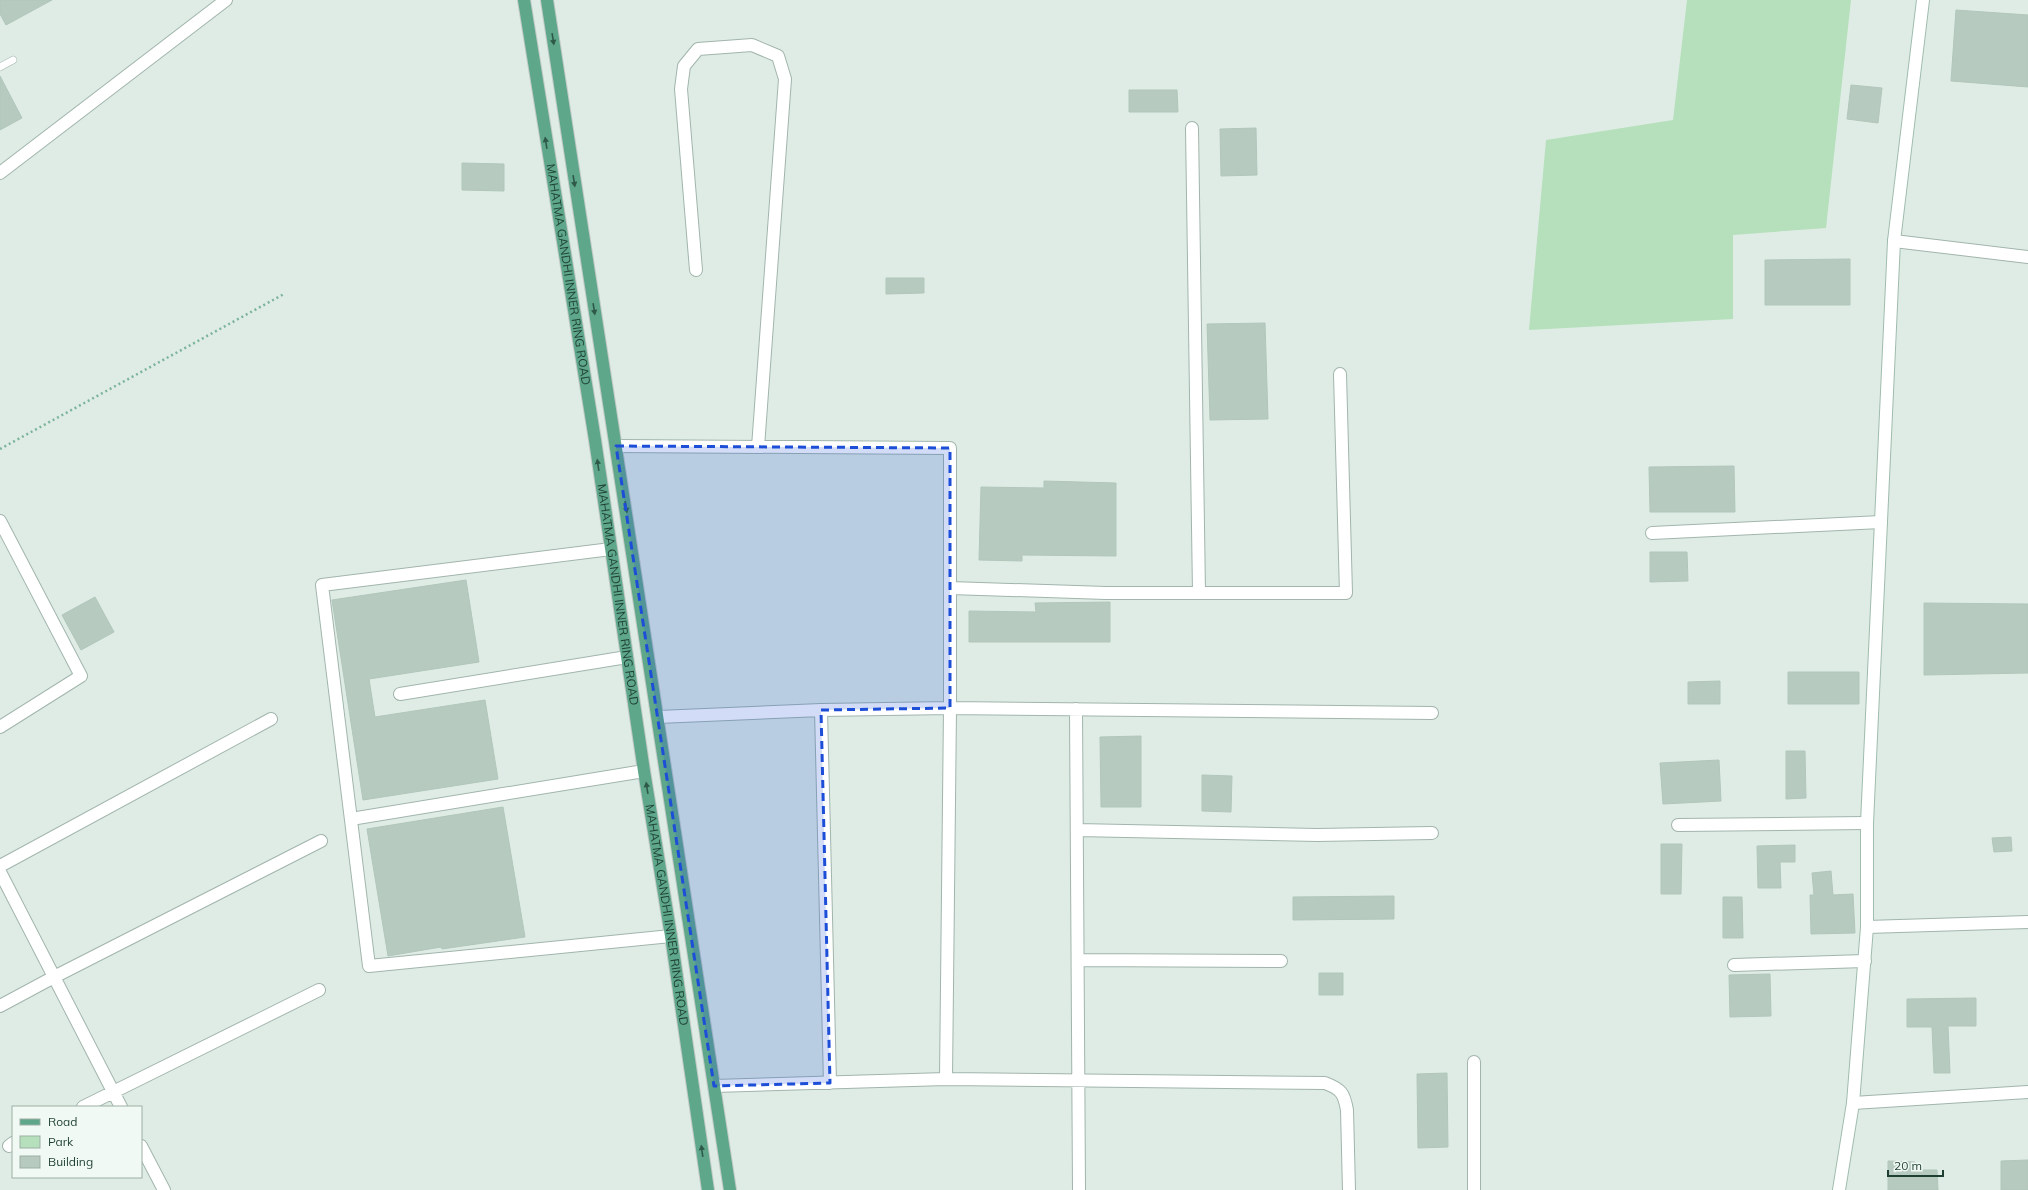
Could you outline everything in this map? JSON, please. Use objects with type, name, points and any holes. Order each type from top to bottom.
[{"type":"main road","name":"MAHATMA GANDHI INNER RING ROAD","points":[[524,0],[671,936],[708,1190]]},
{"type":"main road","name":"MAHATMA GANDHI INNER RING ROAD","points":[[547,0],[730,1190]]},
{"type":"street","points":[[0,173],[226,0]]},
{"type":"street","points":[[1839,1190],[1853,1103],[1867,927],[1867,823],[1894,241],[1923,0]]},
{"type":"street","points":[[696,270],[681,89],[684,66],[698,49],[752,45],[778,56],[786,79],[758,447]]},
{"type":"street","points":[[1192,128],[1198,593]]},
{"type":"street","points":[[1894,241],[2028,257]]},
{"type":"street","points":[[950,588],[1106,593],[1346,592],[1340,374]]},
{"type":"street","points":[[616,446],[950,448],[950,708],[946,1078]]},
{"type":"street","points":[[0,521],[81,676],[0,727]]},
{"type":"street","points":[[1652,533],[1881,522]]},
{"type":"street","points":[[611,549],[322,585],[369,966],[671,936]]},
{"type":"street","points":[[400,694],[627,657]]},
{"type":"street","points":[[658,717],[821,710],[950,708],[1432,713]]},
{"type":"street","points":[[1076,709],[1079,1190]]},
{"type":"street","points":[[821,710],[830,1083]]},
{"type":"street","points":[[0,866],[271,719]]},
{"type":"street","points":[[351,819],[644,771]]},
{"type":"street","points":[[1678,825],[1867,823]]},
{"type":"street","points":[[1077,830],[1317,835],[1432,833]]},
{"type":"street","points":[[0,1006],[54,977],[321,842]]},
{"type":"street","points":[[0,872],[120,1106]]},
{"type":"street","points":[[1867,927],[2028,922]]},
{"type":"street","points":[[1078,960],[1281,961]]},
{"type":"street","points":[[1734,965],[1864,961]]},
{"type":"street","points":[[85,1106],[319,990]]},
{"type":"street","points":[[1474,1062],[1474,1190]]},
{"type":"street","points":[[714,1086],[946,1078],[1078,1081],[1283,1081],[1325,1083],[1337,1088],[1344,1096],[1347,1110],[1349,1190]]},
{"type":"street","points":[[1853,1103],[2028,1092]]},
{"type":"street","points":[[142,1148],[164,1190]]},
{"type":"lane","points":[[0,67],[13,60]]},
{"type":"path","points":[[0,449],[284,294]]},
{"type":"highlighted area","points":[[616,446],[950,448],[950,708],[821,710],[830,1083],[714,1086]]},
{"type":"green space","points":[[1687,0],[1851,0],[1826,228],[1733,235],[1733,319],[1529,330],[1546,140],[1673,120]]},
{"type":"building","points":[[0,0],[52,0],[6,25],[0,14]]},
{"type":"building","points":[[1956,10],[2028,15],[2028,87],[1951,81]]},
{"type":"building","points":[[0,76],[22,118],[0,130]]},
{"type":"building","points":[[1851,85],[1882,88],[1878,123],[1847,119]]},
{"type":"building","points":[[1129,90],[1177,90],[1178,112],[1129,112]]},
{"type":"building","points":[[1256,128],[1257,175],[1221,176],[1220,129]]},
{"type":"building","points":[[462,163],[504,164],[504,191],[462,190]]},
{"type":"building","points":[[1850,259],[1850,305],[1765,305],[1765,260]]},
{"type":"building","points":[[886,278],[924,278],[924,293],[886,294]]},
{"type":"building","points":[[1265,323],[1268,419],[1210,420],[1207,324]]},
{"type":"building","points":[[1734,466],[1735,512],[1650,512],[1649,467]]},
{"type":"building","points":[[1044,481],[1116,483],[1116,556],[1022,555],[1022,561],[979,560],[981,487],[1044,488]]},
{"type":"building","points":[[1650,552],[1687,552],[1688,581],[1650,582]]},
{"type":"building","points":[[466,580],[479,662],[369,679],[375,717],[485,700],[498,779],[363,800],[332,600]]},
{"type":"building","points":[[95,597],[114,632],[81,650],[62,615]]},
{"type":"building","points":[[1110,602],[1110,642],[969,642],[969,611],[1036,612],[1035,603]]},
{"type":"building","points":[[1924,603],[2028,604],[2028,673],[1924,675]]},
{"type":"building","points":[[1788,672],[1859,672],[1859,704],[1788,704]]},
{"type":"building","points":[[1720,681],[1720,704],[1688,704],[1688,682]]},
{"type":"building","points":[[1141,736],[1141,807],[1101,807],[1100,737]]},
{"type":"building","points":[[1786,751],[1805,751],[1806,798],[1786,799]]},
{"type":"building","points":[[1719,760],[1721,801],[1663,804],[1660,763]]},
{"type":"building","points":[[1202,775],[1232,776],[1231,812],[1202,811]]},
{"type":"building","points":[[503,807],[525,937],[442,949],[441,947],[388,956],[367,829]]},
{"type":"building","points":[[2011,837],[2012,851],[1994,852],[1992,838]]},
{"type":"building","points":[[1661,844],[1682,844],[1681,894],[1661,894]]},
{"type":"building","points":[[1795,845],[1795,862],[1780,862],[1781,888],[1758,888],[1757,846]]},
{"type":"building","points":[[1831,871],[1833,895],[1853,894],[1855,933],[1811,934],[1810,895],[1814,895],[1812,873]]},
{"type":"building","points":[[1394,896],[1394,919],[1293,920],[1293,897]]},
{"type":"building","points":[[1723,897],[1742,897],[1743,938],[1723,938]]},
{"type":"building","points":[[1319,973],[1343,973],[1343,995],[1319,995]]},
{"type":"building","points":[[1770,974],[1771,1016],[1730,1017],[1729,975]]},
{"type":"building","points":[[1976,998],[1976,1026],[1948,1026],[1950,1073],[1934,1073],[1932,1027],[1907,1027],[1907,999]]},
{"type":"building","points":[[1447,1073],[1448,1147],[1418,1148],[1417,1074]]},
{"type":"building","points":[[2028,1160],[2028,1190],[2001,1190],[2001,1161]]},
{"type":"building","points":[[1888,1161],[1915,1162],[1915,1170],[1937,1170],[1938,1190],[1888,1190]]}]
